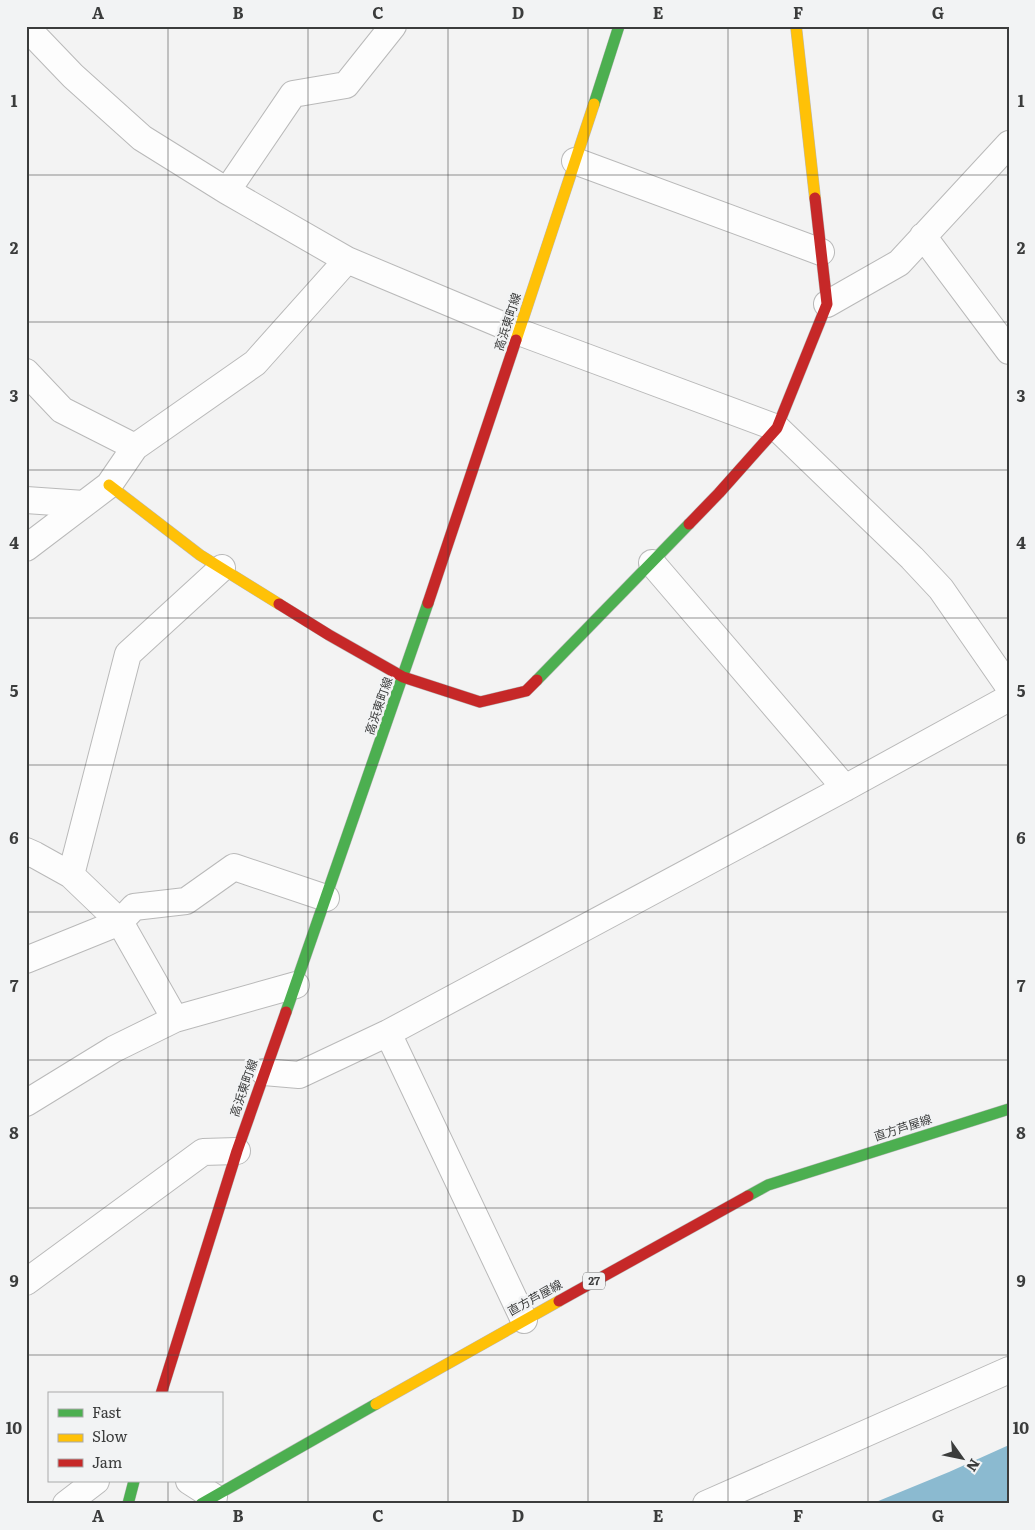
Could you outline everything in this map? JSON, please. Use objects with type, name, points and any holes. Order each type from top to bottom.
[{"type":"main road","name":"高浜東町線","points":[[162,1392],[237,1151],[404,677],[619,26]]},
{"type":"main road","points":[[109,485],[200,555],[329,635],[404,677],[480,702],[526,691],[719,493],[778,428],[827,304],[796,26]]},
{"type":"main road","name":"直方芦屋線","points":[[207,1500],[524,1320],[768,1185],[1009,1109]]},
{"type":"main road","points":[[128,1504],[134,1482]]},
{"type":"street","points":[[227,191],[293,94],[346,85],[393,26]]},
{"type":"street","points":[[27,28],[74,76],[142,138],[227,191],[347,260],[519,332],[778,428],[912,558],[941,589],[1009,687]]},
{"type":"street","points":[[827,304],[899,262],[1009,144]]},
{"type":"street","points":[[575,161],[821,252]]},
{"type":"street","points":[[923,236],[1009,351]]},
{"type":"street","points":[[26,548],[109,485],[135,447],[255,363],[347,260]]},
{"type":"street","points":[[26,372],[62,410],[135,447]]},
{"type":"street","points":[[26,500],[84,504]]},
{"type":"street","points":[[652,562],[845,788]]},
{"type":"street","points":[[71,875],[128,654],[222,568]]},
{"type":"street","points":[[264,1072],[299,1075],[388,1033],[1009,698]]},
{"type":"street","points":[[26,851],[71,875],[120,922],[175,1018]]},
{"type":"street","points":[[26,960],[120,922],[134,907],[186,901],[234,866],[326,898]]},
{"type":"street","points":[[26,1103],[114,1050],[175,1018],[296,985]]},
{"type":"street","points":[[388,1033],[524,1320]]},
{"type":"street","points":[[26,1282],[203,1152],[237,1151]]},
{"type":"street","points":[[706,1504],[1009,1370]]},
{"type":"street","points":[[66,1504],[95,1482]]},
{"type":"street","points":[[190,1482],[207,1500]]},
{"type":"water","points":[[1009,1445],[1009,1504],[871,1504],[949,1472]]},
{"type":"traffic: fast","points":[[594,104],[619,26]]},
{"type":"traffic: fast","points":[[537,680],[689,524]]},
{"type":"traffic: fast","points":[[286,1012],[428,603]]},
{"type":"traffic: fast","points":[[748,1196],[768,1185],[1009,1109]]},
{"type":"traffic: fast","points":[[201,1504],[376,1404]]},
{"type":"traffic: fast","points":[[128,1504],[134,1482]]},
{"type":"traffic: slow","points":[[796,26],[815,198]]},
{"type":"traffic: slow","points":[[516,340],[594,104]]},
{"type":"traffic: slow","points":[[109,485],[200,555],[279,604]]},
{"type":"traffic: slow","points":[[376,1404],[559,1301]]},
{"type":"traffic: jam","points":[[689,524],[777,428],[827,304],[815,198]]},
{"type":"traffic: jam","points":[[428,603],[516,340]]},
{"type":"traffic: jam","points":[[279,604],[403,677],[480,702],[526,691],[537,680]]},
{"type":"traffic: jam","points":[[162,1392],[237,1151],[286,1012]]},
{"type":"traffic: jam","points":[[559,1301],[748,1196]]}]
